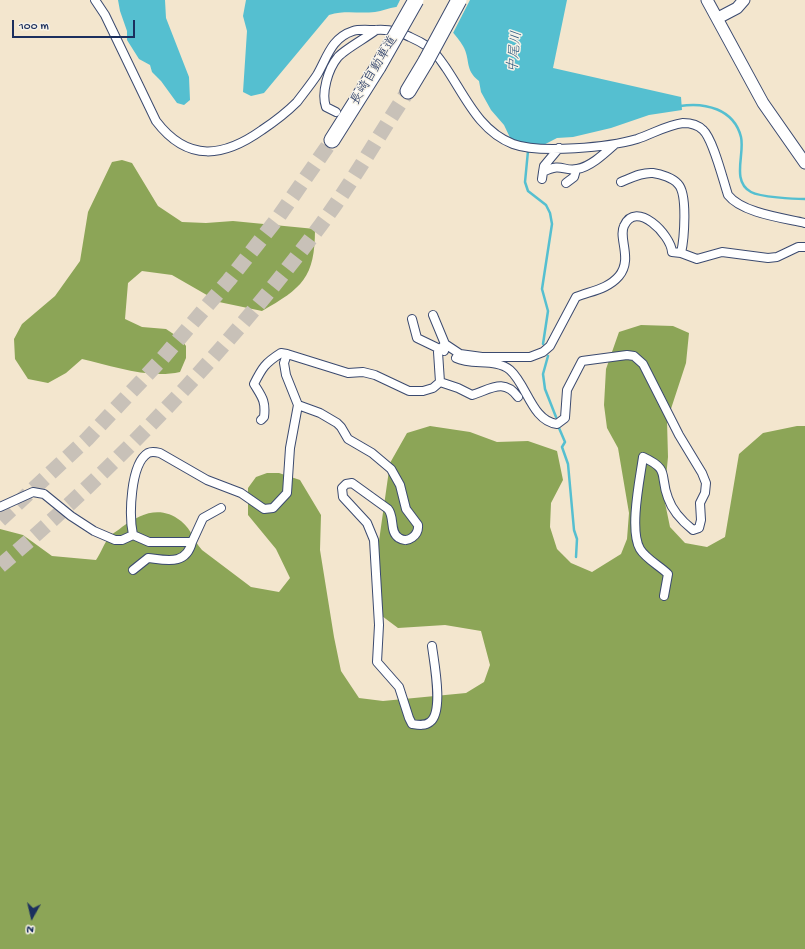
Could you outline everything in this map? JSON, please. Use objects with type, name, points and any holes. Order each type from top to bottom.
[{"type":"highway","name":"長崎自動車道","points":[[332,140],[378,67],[416,0]]},
{"type":"highway","points":[[408,90],[426,61],[459,0]]},
{"type":"street","points":[[95,0],[105,15],[156,121],[166,134],[174,140],[199,151],[222,150],[250,138],[296,103],[316,76],[328,52],[340,36],[354,31],[384,29],[401,32],[431,49],[453,78],[472,109],[488,128],[501,138],[530,148],[614,145],[682,123],[693,124],[703,129],[709,137],[728,195],[732,200],[747,208],[805,223]]},
{"type":"street","points":[[718,18],[737,8],[744,0]]},
{"type":"street","points":[[708,1],[763,102],[805,163]]},
{"type":"street","points":[[336,112],[326,107],[324,100],[331,70],[338,57],[344,51],[376,30]]},
{"type":"street","points":[[559,148],[544,166],[543,175],[554,166],[576,170],[604,154],[614,145]]},
{"type":"street","points":[[566,183],[574,177],[576,170]]},
{"type":"street","points":[[621,182],[643,174],[652,173],[671,178],[679,184],[682,191],[685,228],[681,253]]},
{"type":"street","points":[[412,319],[417,338],[460,354],[482,358],[530,357],[544,352],[550,346],[576,297],[611,284],[621,273],[625,259],[623,228],[626,222],[633,217],[642,217],[655,224],[669,243],[672,252],[681,253],[697,259],[722,252],[768,258],[778,256],[798,247],[805,247]]},
{"type":"street","points":[[434,316],[443,347],[468,362],[504,366],[510,370],[517,378],[538,412],[547,421],[557,424],[565,418],[567,390],[582,360],[627,355],[634,356],[643,364],[679,435],[702,473],[706,483],[705,493],[700,503],[701,520],[699,528],[693,530],[684,523],[668,498],[665,478],[660,466],[643,457],[636,506],[635,521],[637,538],[640,549],[668,574],[664,596]]},
{"type":"street","points":[[440,382],[438,352],[443,347]]},
{"type":"street","points":[[261,420],[264,417],[266,406],[254,384],[262,367],[268,361],[281,353],[348,373],[363,372],[375,375],[409,392],[423,391],[433,388],[440,382]]},
{"type":"street","points":[[133,535],[131,505],[135,478],[142,459],[153,451],[160,452],[207,480],[231,488],[264,508],[273,508],[279,504],[287,493],[289,482],[290,448],[298,405],[286,375],[284,363],[286,354]]},
{"type":"street","points":[[440,382],[458,388],[472,395],[505,386],[511,388],[518,397]]},
{"type":"street","points":[[298,405],[320,413],[337,423],[341,426],[348,439],[372,453],[391,469],[400,485],[406,509],[418,525],[416,534],[410,539],[403,540],[398,538],[395,534],[392,513],[388,509],[352,483],[346,484],[342,488],[343,497],[367,523],[374,540],[379,625],[377,662],[399,687],[412,724],[422,726],[431,722],[435,716],[438,694],[432,646]]},
{"type":"street","points":[[0,507],[33,492],[44,494],[71,516],[94,531],[115,540],[122,540],[133,535],[149,542],[192,542]]},
{"type":"street","points":[[133,570],[148,558],[168,561],[186,555],[190,551],[192,542],[203,518],[221,508]]},
{"type":"green space","points":[[122,160],[132,163],[158,206],[182,222],[206,223],[233,221],[315,229],[314,246],[309,270],[304,280],[296,288],[276,303],[262,311],[219,302],[172,275],[142,271],[128,283],[125,319],[142,327],[166,329],[181,339],[186,346],[186,358],[180,372],[168,374],[143,373],[82,359],[66,373],[48,383],[28,379],[15,359],[14,339],[22,324],[55,296],[80,261],[88,212],[112,162]]},
{"type":"green space","points":[[641,325],[673,326],[689,333],[686,363],[667,421],[668,457],[664,498],[670,527],[685,543],[707,547],[725,537],[739,454],[763,433],[797,426],[805,426],[805,949],[0,949],[0,529],[23,535],[52,556],[96,560],[110,536],[129,522],[151,513],[166,513],[174,516],[185,525],[202,550],[251,587],[279,592],[290,578],[276,549],[248,515],[248,488],[256,477],[267,473],[279,473],[300,480],[321,515],[320,550],[341,671],[359,698],[383,701],[466,693],[484,682],[490,665],[481,631],[445,625],[398,628],[382,616],[378,548],[390,463],[407,433],[430,426],[470,432],[497,442],[528,441],[557,451],[563,480],[551,503],[550,527],[557,549],[571,563],[592,572],[621,554],[627,539],[629,513],[618,448],[607,428],[604,405],[606,369],[619,332]]},
{"type":"water","points":[[118,0],[165,0],[166,18],[189,77],[190,100],[184,105],[177,103],[161,81],[152,72],[150,65],[139,59],[127,40],[127,31]]},
{"type":"water","name":"中尾川","points":[[246,0],[567,0],[553,68],[681,97],[682,110],[649,115],[611,128],[573,137],[557,138],[530,152],[521,151],[514,146],[504,125],[491,110],[481,92],[479,81],[474,77],[469,68],[463,46],[451,30],[435,17],[426,12],[406,7],[396,7],[375,12],[341,13],[329,15],[264,93],[251,96],[243,92],[247,31],[243,16]]},
{"type":"pier","points":[[400,0],[470,0],[452,35],[448,29],[419,11],[395,10]]},
{"type":"waterway","points":[[680,106],[699,105],[708,107],[725,114],[732,120],[741,137],[740,174],[745,187],[751,192],[769,196],[805,199]]},
{"type":"waterway","points":[[528,151],[525,182],[528,191],[546,205],[550,213],[552,224],[542,289],[548,311],[543,344]]},
{"type":"waterway","points":[[548,356],[543,374],[545,389],[556,417]]},
{"type":"waterway","points":[[559,428],[565,442],[562,447],[568,464],[574,530],[577,539],[576,557]]},
{"type":"tunnel","points":[[0,566],[44,528],[129,447],[209,362],[247,318],[332,210],[408,91]]},
{"type":"tunnel","points":[[0,520],[87,439],[161,360],[229,280],[277,219],[332,140]]}]
